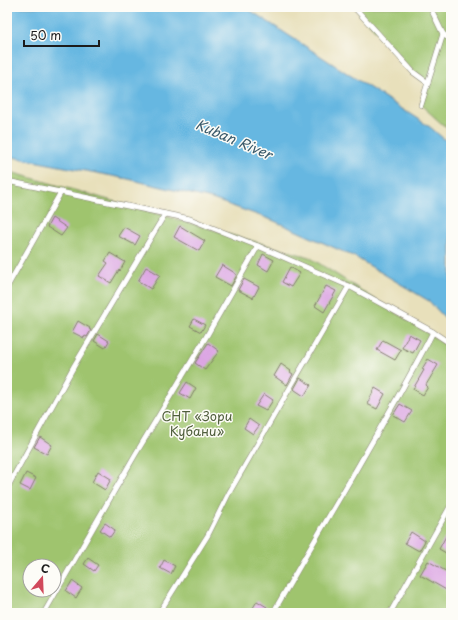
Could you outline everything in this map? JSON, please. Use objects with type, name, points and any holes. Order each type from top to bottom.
[{"type":"lane","points":[[354,7],[413,72],[428,83]]},
{"type":"lane","points":[[430,7],[443,34],[451,40]]},
{"type":"lane","points":[[422,105],[443,34]]},
{"type":"lane","points":[[7,181],[190,219],[258,246],[349,286],[451,344]]},
{"type":"lane","points":[[7,287],[61,192]]},
{"type":"lane","points":[[7,488],[74,366],[165,214]]},
{"type":"lane","points":[[44,613],[258,246]]},
{"type":"lane","points":[[159,613],[208,535],[229,493],[349,286]]},
{"type":"lane","points":[[273,613],[371,444],[432,332]]},
{"type":"lane","points":[[390,613],[451,505]]},
{"type":"green space","points":[[354,7],[451,7],[451,132],[421,105],[428,83],[413,72]]},
{"type":"green space","name":"СНТ «Зори Кубани»","points":[[7,171],[309,257],[451,348],[451,613],[7,613]]},
{"type":"water","name":"Kuban River","points":[[7,7],[245,7],[430,127],[451,145],[451,322],[444,317],[429,301],[355,257],[272,220],[212,199],[128,179],[7,156]]},
{"type":"building","points":[[52,218],[67,228],[61,236],[47,227]]},
{"type":"building","points":[[180,226],[205,241],[199,251],[174,237]]},
{"type":"building","points":[[124,227],[140,236],[135,245],[118,236]]},
{"type":"building","points":[[110,253],[125,262],[111,283],[99,276],[108,263],[105,261]]},
{"type":"building","points":[[263,254],[274,260],[268,271],[258,265]]},
{"type":"building","points":[[222,265],[237,275],[231,286],[215,277]]},
{"type":"building","points":[[146,267],[160,275],[151,289],[138,281]]},
{"type":"building","points":[[290,267],[300,273],[291,287],[282,282]]},
{"type":"building","points":[[244,279],[259,287],[253,298],[238,290]]},
{"type":"building","points":[[326,286],[336,291],[324,312],[315,306]]},
{"type":"building","points":[[194,319],[205,325],[201,332],[190,326]]},
{"type":"building","points":[[78,321],[90,328],[89,329],[91,330],[87,337],[85,336],[84,338],[72,332]]},
{"type":"building","points":[[98,334],[109,341],[105,348],[94,341]]},
{"type":"building","points":[[409,334],[420,340],[413,353],[402,348]]},
{"type":"building","points":[[383,340],[401,350],[395,360],[377,350]]},
{"type":"building","points":[[208,343],[219,351],[205,370],[195,363]]},
{"type":"building","points":[[428,359],[438,365],[426,385],[428,387],[423,395],[413,389],[424,370],[422,369]]},
{"type":"building","points":[[281,364],[293,374],[287,385],[274,376]]},
{"type":"building","points":[[300,378],[311,385],[304,396],[294,389]]},
{"type":"building","points":[[187,382],[196,388],[190,399],[180,393]]},
{"type":"building","points":[[375,388],[385,394],[377,409],[367,404]]},
{"type":"building","points":[[264,394],[273,400],[266,411],[256,406]]},
{"type":"building","points":[[400,404],[412,411],[405,422],[393,415]]},
{"type":"building","points":[[249,419],[259,426],[253,434],[244,428]]},
{"type":"building","points":[[40,437],[52,445],[47,454],[34,447]]},
{"type":"building","points":[[98,471],[111,479],[105,490],[92,482]]},
{"type":"building","points":[[26,473],[36,478],[30,490],[20,485]]},
{"type":"building","points":[[105,523],[115,530],[110,537],[100,530]]},
{"type":"building","points":[[451,527],[451,556],[439,549]]},
{"type":"building","points":[[411,532],[425,541],[419,551],[405,543]]},
{"type":"building","points":[[88,558],[98,565],[94,571],[84,564]]},
{"type":"building","points":[[164,560],[175,566],[171,574],[160,568]]},
{"type":"building","points":[[428,561],[451,574],[451,586],[448,591],[420,575]]},
{"type":"building","points":[[72,581],[82,588],[76,598],[66,591]]},
{"type":"building","points":[[257,601],[267,607],[263,613],[250,613]]}]
